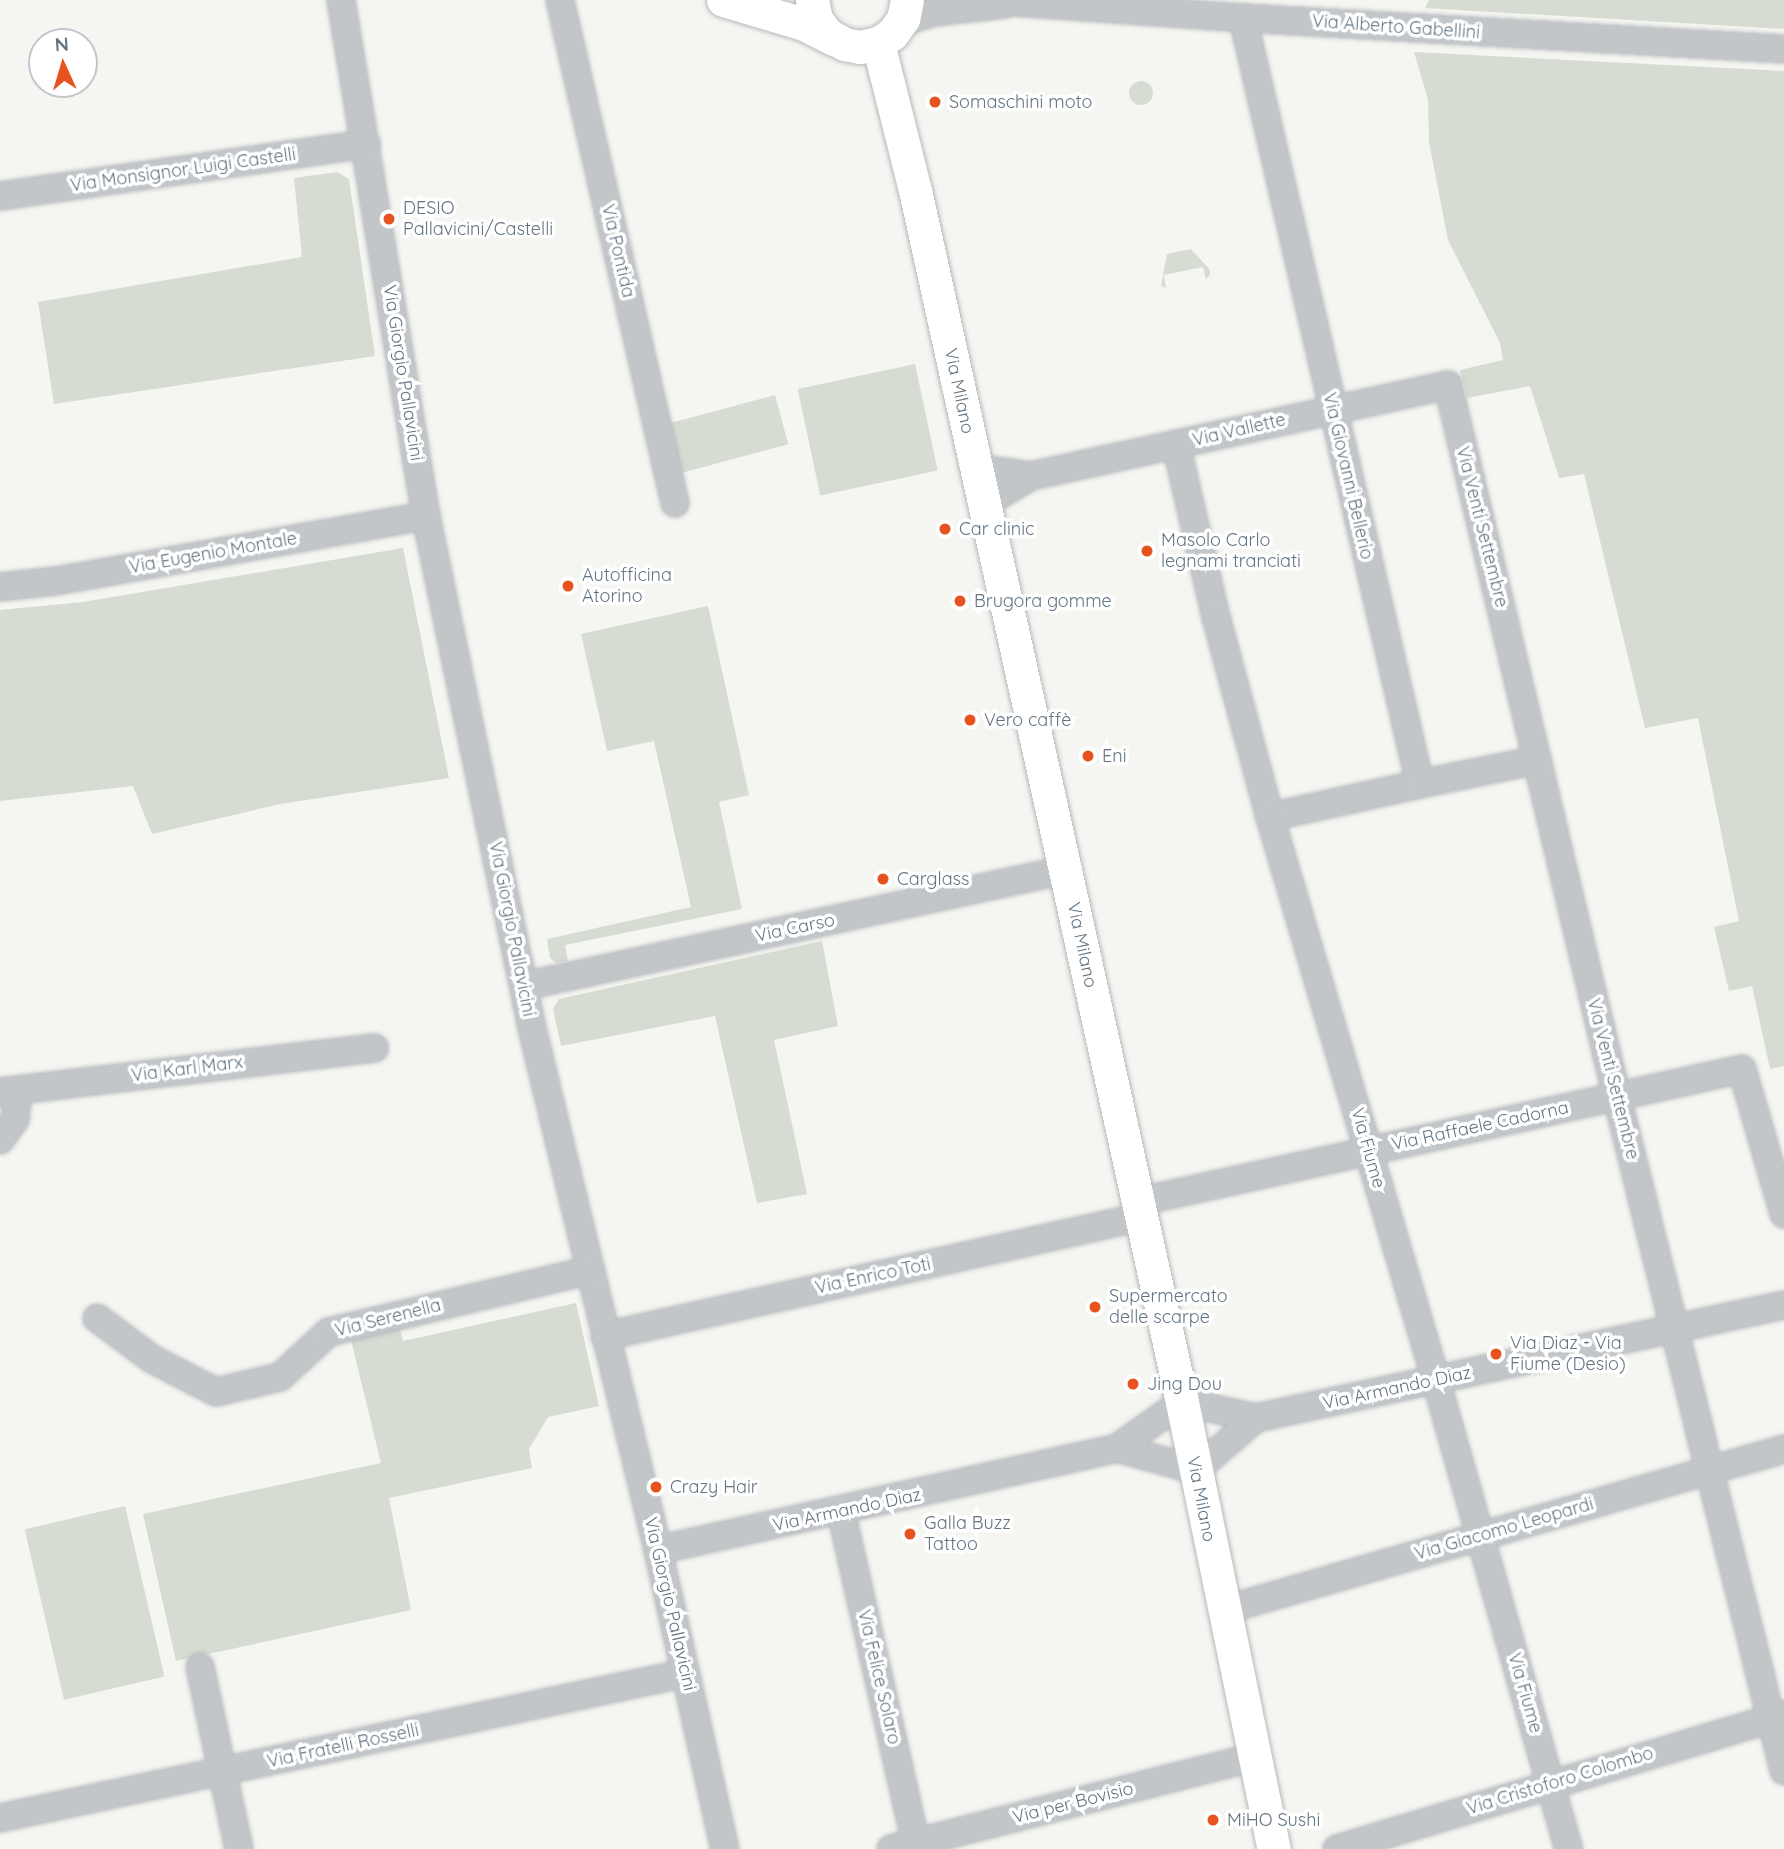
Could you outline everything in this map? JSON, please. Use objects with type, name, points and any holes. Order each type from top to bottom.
[{"type":"main road","points":[[723,0],[804,24],[854,47],[894,24]]},
{"type":"main road","points":[[812,0],[820,26],[835,40]]},
{"type":"main road","name":"Via Milano","points":[[894,24],[915,190],[1182,1402],[1274,1849]]},
{"type":"street","name":"Via Giorgio Pallavicini","points":[[341,0],[426,516],[524,986],[658,1550],[725,1849]]},
{"type":"street","name":"Via Pontida","points":[[560,0],[675,503]]},
{"type":"street","name":"Via Alberto Gabellini","points":[[894,24],[934,12],[997,2],[1115,5],[1243,18],[1784,49]]},
{"type":"street","name":"Via Giovanni Bellerio","points":[[1243,18],[1420,784]]},
{"type":"street","name":"Via Monsignor Luigi Castelli","points":[[0,196],[366,144]]},
{"type":"street","name":"Via Vallette","points":[[976,468],[1031,476],[1448,385]]},
{"type":"street","name":"Via Venti Settembre","points":[[1448,385],[1617,1097],[1710,1470],[1777,1717],[1784,1771]]},
{"type":"street","name":"Via Fiume","points":[[1176,444],[1216,617],[1270,817],[1436,1380],[1569,1849]]},
{"type":"street","name":"Via Vallette","points":[[985,504],[1020,486],[1031,476]]},
{"type":"street","name":"Via Eugenio Montale","points":[[0,587],[55,581],[426,516]]},
{"type":"street","points":[[1270,817],[1538,761]]},
{"type":"street","name":"Via Carso","points":[[524,986],[1065,870]]},
{"type":"street","name":"Via Karl Marx","points":[[9,1091],[374,1048]]},
{"type":"street","name":"Via Raffaele Cadorna","points":[[1139,1210],[1369,1150],[1742,1069],[1784,1214]]},
{"type":"street","points":[[0,1140],[15,1119],[9,1091]]},
{"type":"street","name":"Via Enrico Toti","points":[[605,1336],[1139,1210]]},
{"type":"street","name":"Via Serenella","points":[[97,1318],[152,1359],[216,1392],[280,1377],[329,1332],[590,1270]]},
{"type":"street","name":"Via Armando Diaz","points":[[658,1550],[1117,1448],[1182,1402],[1256,1418],[1784,1305]]},
{"type":"street","name":"Via Armando Diaz","points":[[1117,1448],[1196,1470],[1256,1418]]},
{"type":"street","name":"Via Giacomo Leopardi","points":[[1224,1610],[1784,1449]]},
{"type":"street","name":"Via Felice Solaro","points":[[841,1511],[904,1846]]},
{"type":"street","points":[[200,1667],[239,1849]]},
{"type":"street","name":"Via Fratelli Rosselli","points":[[0,1818],[686,1673]]},
{"type":"street","name":"Via Cristoforo Colombo","points":[[1337,1849],[1777,1717]]},
{"type":"street","name":"Via per Bovisio","points":[[904,1846],[1255,1757]]},
{"type":"shaded area","points":[[1429,0],[1784,0],[1784,29],[1425,8]]},
{"type":"shaded area","points":[[1414,52],[1784,71],[1784,1066],[1770,1069],[1752,986],[1729,991],[1714,927],[1739,921],[1698,718],[1645,728],[1584,474],[1559,478],[1530,386],[1467,398],[1460,370],[1503,360],[1500,343],[1448,240],[1429,142],[1428,100]]},
{"type":"shaded area","points":[[1141,81],[1152,88],[1153,93],[1146,104],[1141,105],[1130,98],[1129,93],[1136,82]]},
{"type":"shaded area","points":[[337,172],[349,179],[375,356],[54,404],[38,302],[302,257],[294,178]]},
{"type":"shaded area","points":[[1191,249],[1210,270],[1210,275],[1206,279],[1203,267],[1164,275],[1166,288],[1161,286],[1167,254]]},
{"type":"shaded area","points":[[915,364],[938,471],[820,496],[798,389]]},
{"type":"shaded area","points":[[775,395],[788,444],[682,473],[669,423]]},
{"type":"shaded area","points":[[403,548],[449,778],[280,804],[152,834],[133,786],[0,801],[0,610],[83,602]]},
{"type":"shaded area","points":[[708,606],[749,795],[719,802],[742,909],[565,945],[568,961],[556,963],[550,958],[547,939],[691,907],[654,741],[607,751],[581,634]]},
{"type":"shaded area","points":[[822,941],[838,1026],[774,1040],[807,1194],[757,1203],[715,1016],[561,1046],[553,1009],[559,999]]},
{"type":"shaded area","points":[[576,1303],[599,1406],[548,1417],[529,1449],[532,1468],[389,1498],[411,1610],[176,1661],[143,1514],[381,1463],[350,1336],[399,1326],[403,1341]]},
{"type":"shaded area","points":[[125,1506],[164,1677],[64,1700],[25,1529]]},
{"type":"place","name":"Somaschini moto","points":[[935,102]]},
{"type":"place","name":"DESIO Pallavicini/Castelli","points":[[389,219]]},
{"type":"place","name":"Car clinic","points":[[945,529]]},
{"type":"place","name":"Masolo Carlo legnami tranciati","points":[[1147,551]]},
{"type":"place","name":"Autofficina Atorino","points":[[568,586]]},
{"type":"place","name":"Brugora gomme","points":[[960,601]]},
{"type":"place","name":"Vero caffè","points":[[970,720]]},
{"type":"place","name":"Eni","points":[[1088,756]]},
{"type":"place","name":"Carglass","points":[[883,879]]},
{"type":"place","name":"Supermercato delle scarpe","points":[[1095,1307]]},
{"type":"place","name":"Via Diaz - Via Fiume (Desio)","points":[[1496,1354]]},
{"type":"place","name":"Jing Dou","points":[[1133,1384]]},
{"type":"place","name":"Crazy Hair","points":[[656,1487]]},
{"type":"place","name":"Galla Buzz Tattoo","points":[[910,1534]]},
{"type":"place","name":"MiHO Sushi","points":[[1213,1820]]}]
